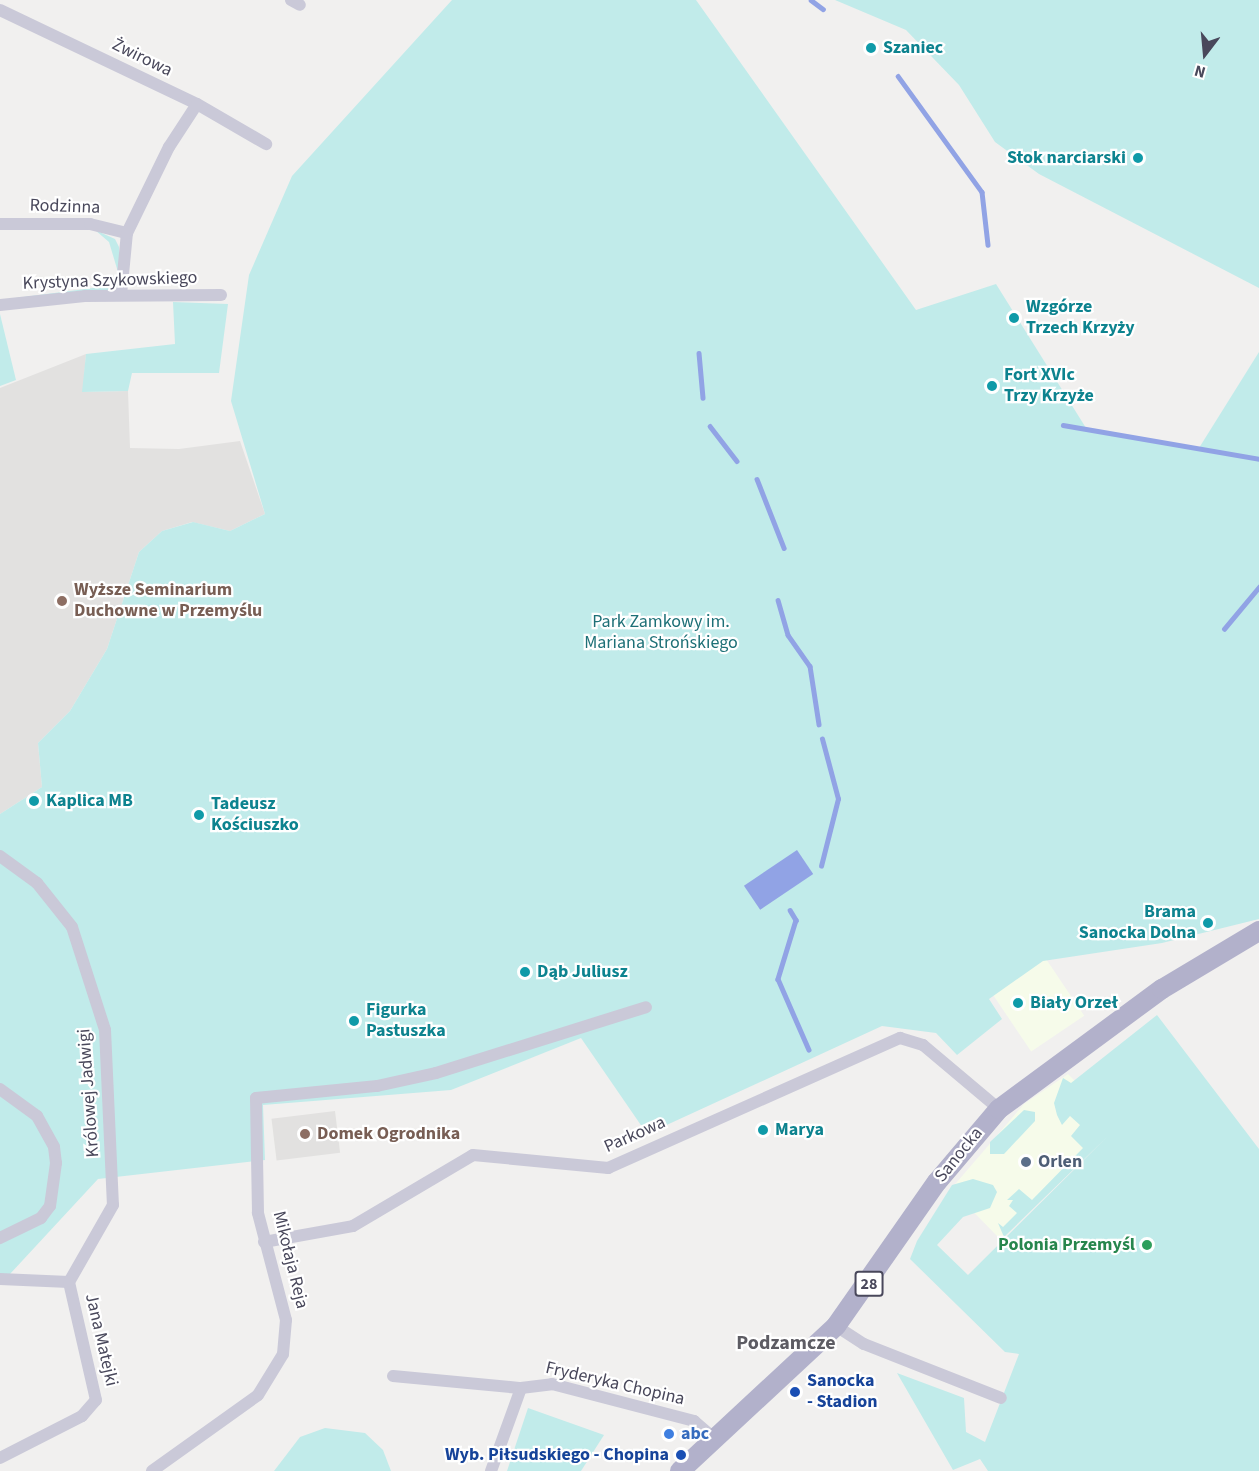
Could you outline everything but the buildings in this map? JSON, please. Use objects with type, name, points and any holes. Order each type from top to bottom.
[{"type":"main road","name":"Sanocka","points":[[714,1439],[836,1326],[937,1182],[999,1109],[1162,988],[1259,931]]},
{"type":"main road","name":"28","points":[[680,1471],[714,1439]]},
{"type":"street","name":"Żwirowa","points":[[0,10],[198,104],[266,144]]},
{"type":"street","points":[[121,295],[127,232],[169,147],[198,104]]},
{"type":"street","name":"Rodzinna","points":[[0,224],[90,224],[127,232]]},
{"type":"street","name":"Krystyna Szykowskiego","points":[[0,305],[121,295],[221,295]]},
{"type":"street","name":"Królowej Jadwigi","points":[[0,856],[36,883],[72,927],[105,1030],[113,1205],[69,1282]]},
{"type":"street","name":"Mikołaja Reja","points":[[152,1471],[258,1395],[283,1354],[287,1330],[258,1213],[261,1162],[256,1098],[377,1086],[436,1073],[646,1007]]},
{"type":"street","name":"Parkowa","points":[[264,1242],[353,1226],[473,1155],[608,1168],[900,1038],[922,1045],[999,1109]]},
{"type":"street","points":[[0,1089],[37,1116],[56,1163],[50,1206],[41,1218],[0,1238]]},
{"type":"street","points":[[0,1279],[69,1282]]},
{"type":"street","name":"Jana Matejki","points":[[0,1458],[82,1416],[96,1400],[69,1282]]},
{"type":"street","points":[[836,1326],[864,1344],[1000,1398]]},
{"type":"street","name":"Fryderyka Chopina","points":[[393,1376],[521,1388],[552,1384],[694,1421],[714,1439]]},
{"type":"street","points":[[491,1471],[521,1388]]},
{"type":"shaded area","name":"Wyższe Seminarium Duchowne w Przemyślu","points":[[86,354],[83,392],[128,391],[130,448],[179,449],[240,441],[265,514],[230,531],[192,522],[162,531],[139,552],[107,649],[70,711],[38,743],[42,787],[0,814],[0,388]]},
{"type":"shaded area","points":[[1044,956],[1084,1016],[1031,1051],[991,992]]},
{"type":"shaded area","name":"Orlen","points":[[1068,1074],[1117,1124],[1001,1240],[951,1189],[1024,1104]]},
{"type":"shaded area","name":"Domek Ogrodnika","points":[[335,1111],[340,1153],[277,1160],[271,1119]]},
{"type":"green space","name":"Park Zamkowy im. Mariana Strońskiego","points":[[452,0],[696,0],[916,310],[996,284],[1086,428],[1199,448],[1259,352],[1259,919],[1162,943],[1043,961],[989,999],[1002,1019],[957,1055],[936,1033],[882,1026],[647,1134],[581,1038],[451,1090],[263,1105],[265,1160],[98,1179],[10,1274],[0,1274],[0,814],[42,787],[38,743],[70,711],[107,649],[139,552],[162,531],[193,522],[230,531],[265,514],[231,401],[249,275],[292,176]]},
{"type":"green space","name":"Stok narciarski","points":[[835,0],[1259,0],[1259,288],[1039,174],[995,142],[959,85],[906,30]]},
{"type":"green space","points":[[95,230],[115,239],[119,247],[120,269],[116,282],[118,272],[109,242]]},
{"type":"green space","points":[[116,285],[114,291],[8,299]]},
{"type":"green space","points":[[173,302],[228,304],[219,373],[132,373],[128,391],[82,392],[86,354],[175,344]]},
{"type":"green space","points":[[0,314],[16,380],[0,386]]},
{"type":"green space","name":"Polonia Przemyśl","points":[[1157,1015],[1259,1149],[1259,1471],[988,1471],[980,1459],[953,1470],[897,1373],[964,1398],[966,1432],[985,1442],[1019,1354],[1005,1352],[910,1259],[917,1241],[952,1185],[973,1179],[993,1185],[997,1192],[990,1208],[963,1217],[937,1245],[968,1275],[1109,1135],[1004,1237],[998,1223],[1003,1227],[1017,1213],[1009,1206],[1013,1200],[1007,1200],[1019,1189],[1032,1200],[1083,1148],[1071,1136],[1080,1125],[1070,1116],[1062,1125],[1057,1115],[1054,1103],[1063,1078],[1071,1083]]},
{"type":"green space","points":[[1024,1110],[1035,1112],[1035,1121],[1004,1154],[990,1154],[990,1142]]},
{"type":"green space","points":[[528,1408],[604,1435],[581,1471],[507,1471]]},
{"type":"green space","points":[[325,1428],[365,1433],[383,1450],[391,1471],[274,1471],[300,1437]]},
{"type":"water","points":[[797,850],[813,874],[760,910],[744,886]]},
{"type":"waterway","points":[[811,0],[823,9]]},
{"type":"waterway","points":[[898,76],[982,192],[988,245]]},
{"type":"waterway","points":[[699,353],[703,398]]},
{"type":"waterway","points":[[1063,425],[1259,459]]},
{"type":"waterway","points":[[710,426],[737,461]]},
{"type":"waterway","points":[[757,479],[784,548]]},
{"type":"waterway","points":[[1224,629],[1259,587]]},
{"type":"waterway","points":[[778,600],[788,635],[810,666],[819,724]]},
{"type":"waterway","points":[[821,866],[838,799],[822,739]]},
{"type":"waterway","points":[[790,910],[796,920],[778,979],[809,1050]]},
{"type":"place","name":"Szaniec","points":[[871,48]]},
{"type":"place","name":"Stok narciarski","points":[[1138,158]]},
{"type":"place","name":"Wzgórze Trzech Krzyży","points":[[1014,318]]},
{"type":"place","name":"Fort XVIc Trzy Krzyże","points":[[992,386]]},
{"type":"place","name":"Wyższe Seminarium Duchowne w Przemyślu","points":[[62,601]]},
{"type":"place","name":"Kaplica MB","points":[[34,801]]},
{"type":"place","name":"Tadeusz Kościuszko","points":[[199,815]]},
{"type":"place","name":"Brama Sanocka Dolna","points":[[1208,923]]},
{"type":"place","name":"Dąb Juliusz","points":[[525,972]]},
{"type":"place","name":"Biały Orzeł","points":[[1018,1003]]},
{"type":"place","name":"Figurka Pastuszka","points":[[354,1021]]},
{"type":"place","name":"Marya","points":[[763,1130]]},
{"type":"place","name":"Domek Ogrodnika","points":[[305,1134]]},
{"type":"place","name":"Orlen","points":[[1026,1162]]},
{"type":"place","name":"Polonia Przemyśl","points":[[1147,1245]]},
{"type":"place","name":"Sanocka - Stadion","points":[[795,1392]]},
{"type":"place","name":"abc","points":[[669,1434]]},
{"type":"place","name":"Wyb. Piłsudskiego - Chopina","points":[[681,1455]]},
{"type":"district","name":"Podzamcze","points":[[786,1343]]}]
